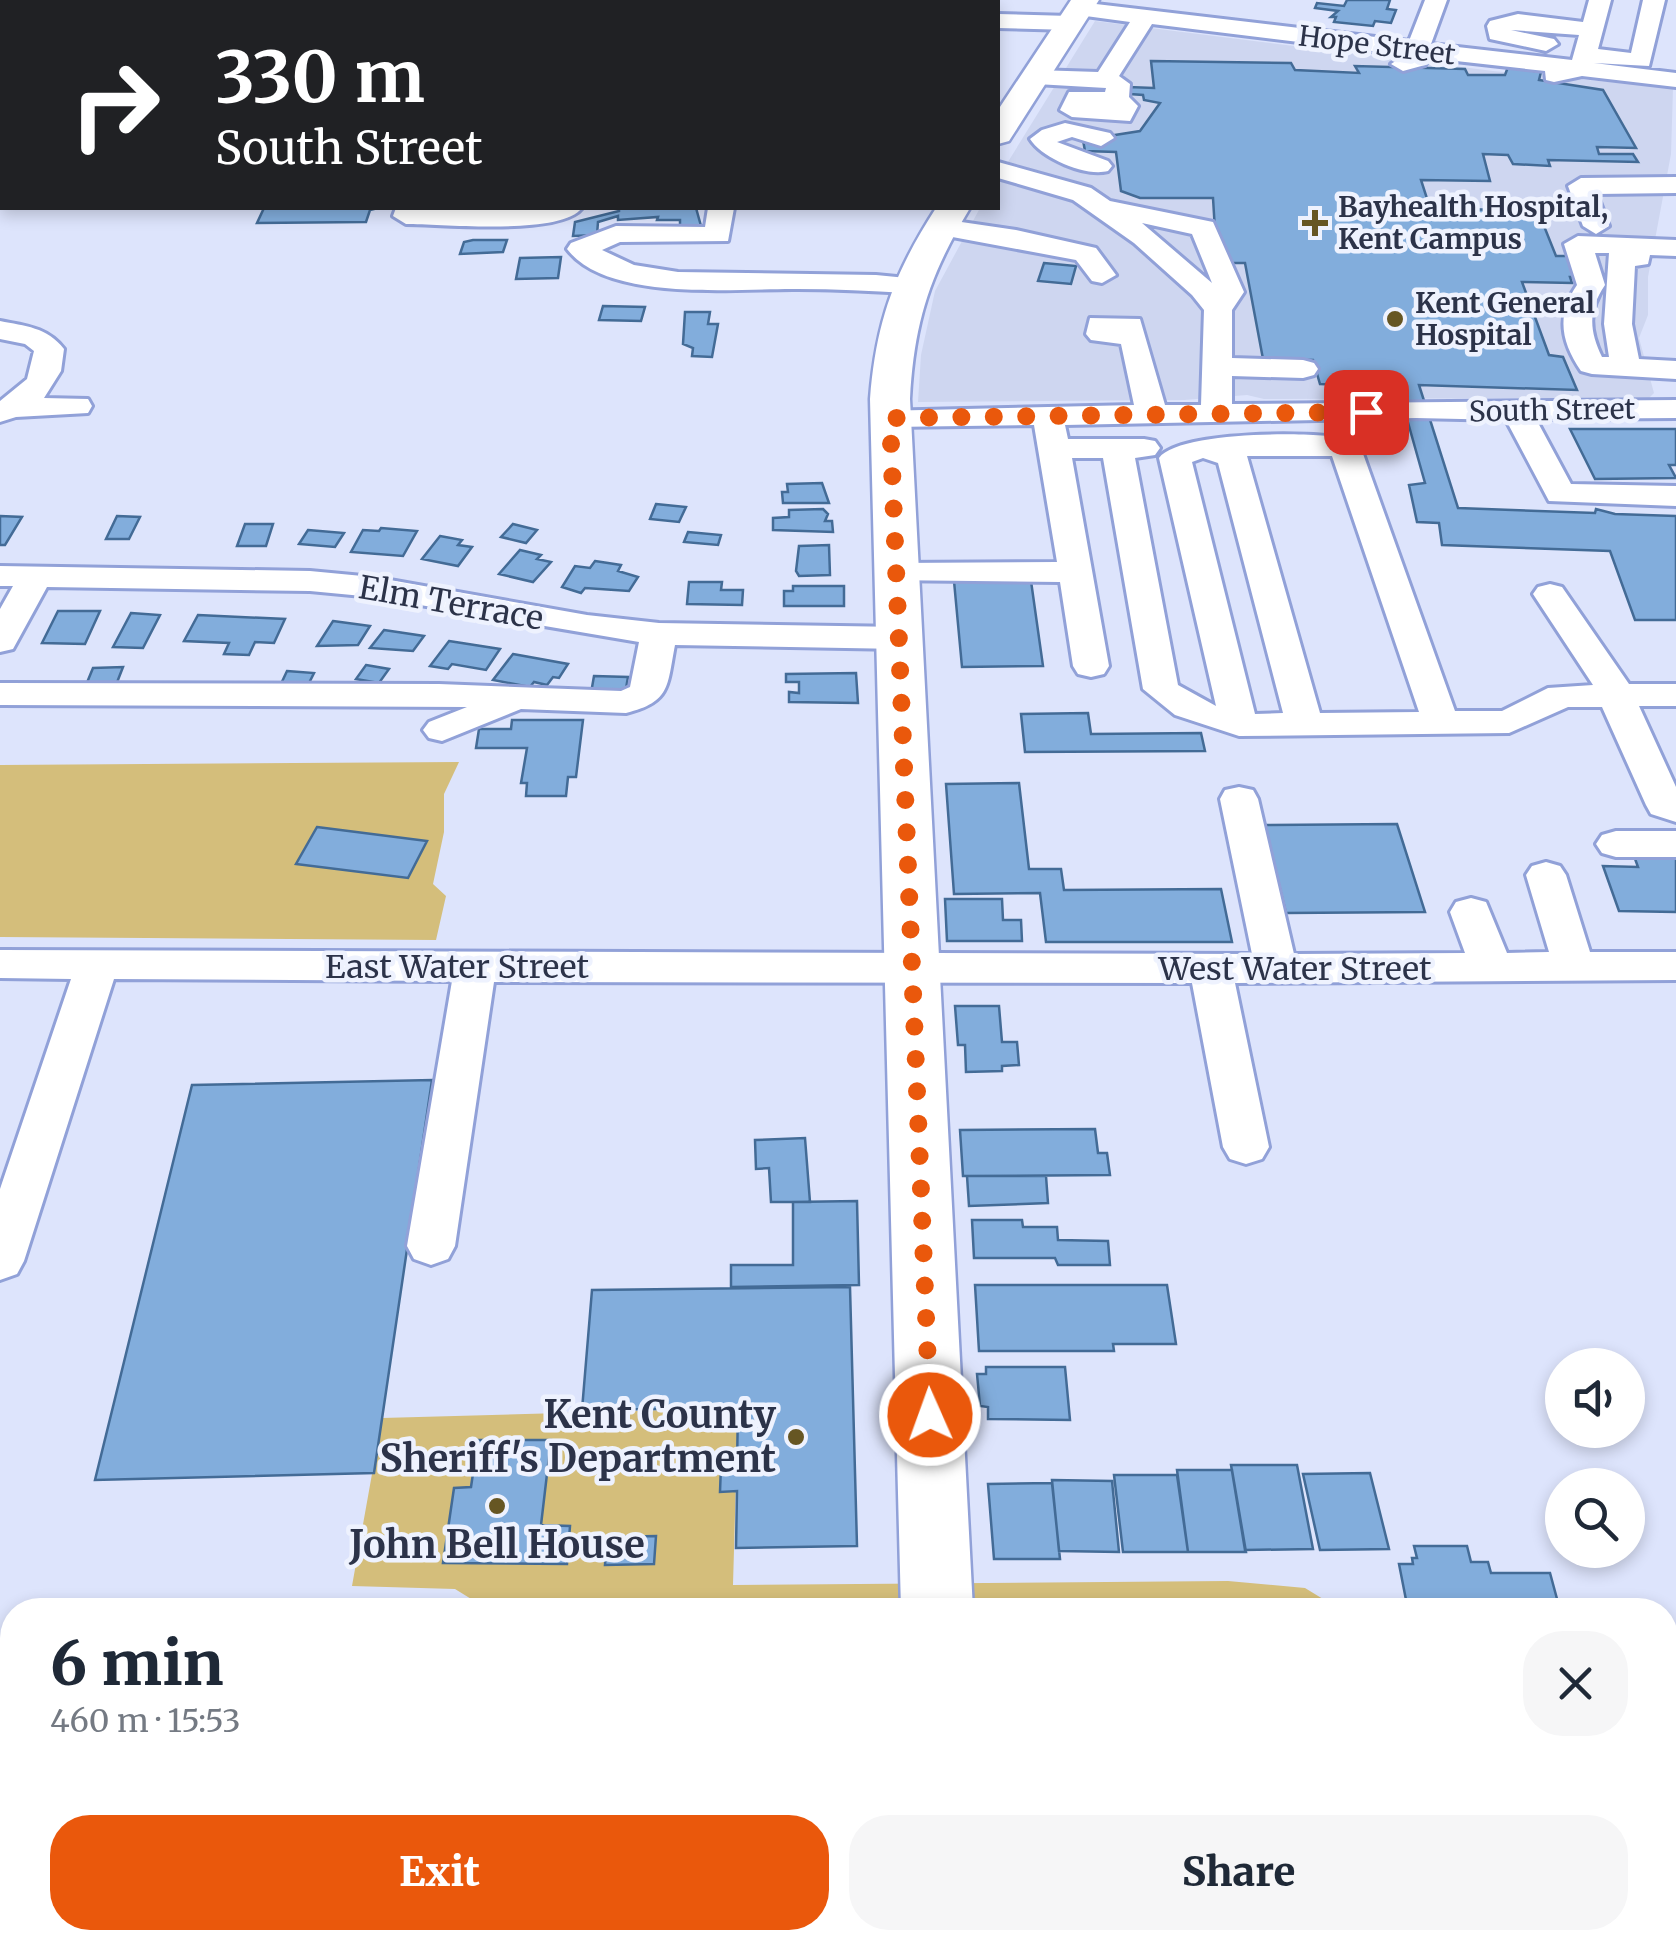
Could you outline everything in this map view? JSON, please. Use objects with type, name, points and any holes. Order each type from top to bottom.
[{"type":"main road","points":[[1000,131],[1078,11]]},
{"type":"main road","points":[[938,1598],[890,418],[892,347],[907,285],[947,217]]},
{"type":"street","points":[[1226,27],[1243,0]]},
{"type":"street","points":[[1036,77],[1111,90],[1139,25],[1386,64],[1412,63],[1418,58],[1417,50],[1436,0]]},
{"type":"street","points":[[1586,50],[1600,0]]},
{"type":"street","points":[[1586,50],[1640,61],[1661,3]]},
{"type":"street","points":[[1289,8],[1296,36]]},
{"type":"street","name":"Hope Street","points":[[1000,22],[1078,11],[1139,25],[1226,27],[1456,54],[1494,69],[1557,76],[1586,50]]},
{"type":"street","points":[[1586,50],[1676,80]]},
{"type":"street","points":[[1097,205],[1100,152]]},
{"type":"street","points":[[1000,171],[1082,194],[1139,234],[1202,289],[1218,310]]},
{"type":"street","points":[[1596,226],[1580,186],[1676,186]]},
{"type":"street","points":[[1097,205],[1202,228],[1230,292],[1218,310],[1218,367],[1203,425],[1176,458],[1238,726]]},
{"type":"street","points":[[408,210],[406,216],[547,216],[564,210]]},
{"type":"street","points":[[721,210],[718,235],[616,234],[580,248],[598,262],[681,282],[785,280],[907,285]]},
{"type":"street","points":[[947,217],[1086,254],[1102,275]]},
{"type":"street","points":[[1139,234],[1184,228],[1204,234]]},
{"type":"street","points":[[1676,248],[1578,244],[1591,285],[1577,303],[1574,325],[1592,365],[1623,352],[1676,370]]},
{"type":"street","points":[[1623,352],[1618,285],[1622,255],[1676,262]]},
{"type":"street","points":[[0,330],[35,337],[50,349],[49,372],[6,410]]},
{"type":"street","points":[[1133,336],[1152,414]]},
{"type":"street","points":[[1218,367],[1304,369]]},
{"type":"street","points":[[6,410],[76,406]]},
{"type":"street","name":"South Street","points":[[890,418],[1152,414],[1203,425],[1417,412],[1676,409]]},
{"type":"street","points":[[1516,410],[1560,494],[1676,496]]},
{"type":"street","points":[[1048,416],[1091,666]]},
{"type":"street","points":[[1203,425],[1232,457],[1305,724]]},
{"type":"street","points":[[1054,449],[1116,448],[1203,425],[1336,446],[1346,451],[1441,723]]},
{"type":"street","points":[[1116,448],[1161,688],[1177,703],[1238,726],[1509,722],[1561,696],[1676,694]]},
{"type":"street","points":[[897,572],[1076,572]]},
{"type":"street","name":"Elm Terrace","points":[[0,576],[310,581],[373,587],[587,626],[659,634],[900,638]]},
{"type":"street","points":[[0,641],[36,576]]},
{"type":"street","points":[[1550,594],[1610,683],[1665,805],[1676,810]]},
{"type":"street","points":[[0,694],[439,695],[596,703],[637,700],[647,692],[659,634]]},
{"type":"street","points":[[442,730],[520,699]]},
{"type":"street","points":[[1238,799],[1276,968]]},
{"type":"street","points":[[1616,844],[1676,844]]},
{"type":"street","points":[[1546,875],[1574,967]]},
{"type":"street","points":[[1471,912],[1491,968]]},
{"type":"street","name":"East Water Street","points":[[0,964],[913,970]]},
{"type":"street","points":[[0,1261],[96,965]]},
{"type":"street","name":"West Water Street","points":[[913,970],[1676,966]]},
{"type":"street","points":[[431,1246],[475,968]]},
{"type":"street","points":[[1211,969],[1246,1147]]},
{"type":"shaded area","name":"Bayhealth Hospital, Kent Campus","points":[[1095,21],[1493,71],[1673,88],[1671,154],[1648,277],[1648,315],[1639,338],[1654,393],[1649,398],[1264,399],[1247,395],[1184,400],[918,402],[921,355],[935,291],[979,210],[1000,210],[1000,175]]},
{"type":"shaded area","points":[[459,762],[444,794],[444,832],[433,884],[446,896],[436,940],[0,937],[0,765]]},
{"type":"shaded area","points":[[738,1408],[733,1585],[1228,1581],[1305,1588],[1321,1598],[470,1598],[455,1589],[352,1586],[382,1418]]},
{"type":"building","points":[[1347,0],[1390,0],[1387,9],[1396,10],[1391,23],[1375,21],[1373,26],[1334,22],[1336,17],[1331,17],[1338,11],[1315,8],[1317,3],[1344,6]]},
{"type":"building","name":"Kent General Hospital","points":[[1151,61],[1291,63],[1295,70],[1359,73],[1355,66],[1465,69],[1468,75],[1505,75],[1508,67],[1541,72],[1539,80],[1603,90],[1636,148],[1597,147],[1599,154],[1633,154],[1638,162],[1548,160],[1550,166],[1513,164],[1508,155],[1483,154],[1490,181],[1421,180],[1430,208],[1538,211],[1556,256],[1567,256],[1577,277],[1570,277],[1572,283],[1522,282],[1549,355],[1563,357],[1577,390],[1419,385],[1458,508],[1595,513],[1596,509],[1615,514],[1676,516],[1676,620],[1635,620],[1610,551],[1442,545],[1439,523],[1417,522],[1409,485],[1425,483],[1398,387],[1320,384],[1313,360],[1263,359],[1245,263],[1217,263],[1213,198],[1140,198],[1121,191],[1116,152],[1085,151],[1083,140],[1140,131],[1160,103],[1130,94],[1129,87],[1154,88]]},
{"type":"building","points":[[263,210],[370,210],[366,222],[257,223]]},
{"type":"building","points":[[697,210],[701,226],[680,226],[680,220],[657,220],[658,217],[618,220],[618,216],[598,222],[597,235],[573,236],[575,222],[619,211]]},
{"type":"building","points":[[507,240],[503,252],[460,254],[464,242]]},
{"type":"building","points":[[561,257],[558,278],[516,279],[520,258]]},
{"type":"building","points":[[1044,263],[1076,266],[1071,284],[1038,281]]},
{"type":"building","points":[[603,306],[645,307],[641,321],[599,320]]},
{"type":"building","points":[[685,312],[710,312],[708,324],[718,324],[712,357],[692,356],[693,348],[683,344]]},
{"type":"building","points":[[1570,429],[1676,429],[1676,465],[1669,465],[1676,478],[1595,479]]},
{"type":"building","points":[[822,483],[829,503],[783,503],[782,492],[788,492],[787,484]]},
{"type":"building","points":[[656,504],[686,507],[679,522],[650,519]]},
{"type":"building","points":[[823,509],[828,514],[825,521],[832,521],[833,532],[773,530],[773,518],[789,517],[789,510]]},
{"type":"building","points":[[0,516],[22,517],[5,545],[0,545]]},
{"type":"building","points":[[117,516],[140,517],[129,539],[106,539]]},
{"type":"building","points":[[245,524],[273,524],[266,546],[237,546]]},
{"type":"building","points":[[513,524],[537,530],[526,543],[501,537]]},
{"type":"building","points":[[308,530],[344,533],[335,547],[299,544]]},
{"type":"building","points":[[363,530],[417,531],[403,556],[351,552]]},
{"type":"building","points":[[688,532],[721,535],[718,545],[684,542]]},
{"type":"building","points":[[440,536],[462,540],[458,545],[472,547],[458,566],[422,559]]},
{"type":"building","points":[[829,545],[830,575],[799,576],[799,546]]},
{"type":"building","points":[[520,550],[551,562],[533,582],[499,574]]},
{"type":"building","points":[[595,561],[621,565],[618,571],[638,577],[629,591],[585,588],[581,593],[562,587],[575,566],[590,568]]},
{"type":"building","points":[[954,581],[1031,581],[1043,666],[962,667]]},
{"type":"building","points":[[689,582],[722,582],[721,590],[743,590],[742,605],[687,604]]},
{"type":"building","points":[[793,586],[844,586],[844,606],[784,606],[784,591],[793,591]]},
{"type":"building","points":[[58,611],[100,611],[85,644],[42,643]]},
{"type":"building","points":[[131,613],[160,615],[143,648],[113,647]]},
{"type":"building","points":[[198,615],[285,619],[274,643],[255,642],[249,655],[224,654],[229,643],[184,641]]},
{"type":"building","points":[[333,621],[370,626],[358,645],[317,646]]},
{"type":"building","points":[[384,630],[424,636],[413,651],[370,648]]},
{"type":"building","points":[[449,641],[500,649],[486,670],[452,664],[448,669],[430,666]]},
{"type":"building","points":[[513,654],[568,664],[559,678],[553,677],[547,685],[534,682],[530,687],[493,680]]},
{"type":"building","points":[[366,665],[389,669],[379,683],[356,679]]},
{"type":"building","points":[[123,667],[116,685],[86,685],[93,668]]},
{"type":"building","points":[[287,671],[314,673],[306,689],[279,688]]},
{"type":"building","points":[[856,673],[858,703],[789,702],[789,692],[799,693],[799,682],[786,682],[786,674]]},
{"type":"building","points":[[594,676],[628,677],[625,694],[591,693]]},
{"type":"building","points":[[1088,713],[1091,734],[1201,733],[1205,751],[1025,752],[1021,714]]},
{"type":"building","points":[[512,720],[583,720],[576,777],[568,777],[566,796],[526,796],[527,783],[521,783],[527,748],[476,748],[479,729],[511,729]]},
{"type":"building","points":[[1019,783],[1029,869],[1061,869],[1064,890],[1221,889],[1232,942],[1046,942],[1040,893],[954,894],[946,784]]},
{"type":"building","points":[[1397,824],[1425,912],[1286,913],[1264,825]]},
{"type":"building","points":[[317,827],[427,841],[408,878],[296,864]]},
{"type":"building","points":[[1634,856],[1676,857],[1676,912],[1619,911],[1603,866],[1638,867]]},
{"type":"building","points":[[945,899],[1002,899],[1003,920],[1021,920],[1022,941],[947,941]]},
{"type":"building","points":[[955,1006],[999,1006],[1002,1042],[1017,1042],[1019,1065],[1002,1066],[1002,1071],[966,1072],[965,1045],[958,1045]]},
{"type":"building","points":[[432,1080],[374,1473],[95,1480],[192,1085]]},
{"type":"building","points":[[1095,1129],[1098,1153],[1107,1153],[1110,1175],[963,1176],[960,1130]]},
{"type":"building","points":[[805,1138],[810,1202],[771,1202],[769,1168],[756,1169],[755,1140]]},
{"type":"building","points":[[967,1176],[1046,1176],[1048,1203],[969,1206]]},
{"type":"building","points":[[857,1201],[859,1285],[731,1287],[731,1265],[793,1265],[793,1202]]},
{"type":"building","points":[[972,1220],[1022,1220],[1023,1227],[1057,1227],[1058,1240],[1108,1241],[1110,1265],[1058,1265],[1055,1258],[974,1258]]},
{"type":"building","points":[[975,1285],[1167,1285],[1176,1344],[1113,1344],[1114,1351],[979,1351]]},
{"type":"building","name":"Kent County Sheriff's Department","points":[[850,1287],[857,1546],[736,1548],[737,1491],[720,1492],[721,1465],[737,1465],[738,1408],[582,1410],[592,1290]]},
{"type":"building","points":[[986,1367],[1065,1367],[1070,1420],[988,1419],[988,1407],[980,1406],[977,1374],[986,1374]]},
{"type":"building","name":"John Bell House","points":[[478,1440],[551,1440],[541,1525],[570,1526],[567,1564],[443,1563],[454,1488],[471,1487]]},
{"type":"building","points":[[1231,1465],[1297,1465],[1313,1549],[1245,1550]]},
{"type":"building","points":[[1177,1470],[1232,1470],[1246,1552],[1188,1552]]},
{"type":"building","points":[[1370,1473],[1389,1549],[1320,1550],[1303,1474]]},
{"type":"building","points":[[1114,1475],[1177,1475],[1188,1552],[1123,1552]]},
{"type":"building","points":[[1052,1480],[1112,1481],[1119,1552],[1059,1551]]},
{"type":"building","points":[[1052,1483],[1060,1559],[994,1559],[988,1484]]},
{"type":"building","points":[[656,1536],[654,1564],[605,1565],[607,1537]]},
{"type":"building","points":[[1414,1546],[1467,1546],[1471,1562],[1488,1562],[1491,1573],[1550,1573],[1557,1598],[1406,1598],[1399,1564],[1413,1564],[1412,1558],[1417,1558]]},
{"type":"place","name":"Bayhealth Hospital, Kent Campus","points":[[1315,223]]},
{"type":"place","name":"Kent General Hospital","points":[[1395,319]]},
{"type":"place","name":"Kent County Sheriff's Department","points":[[796,1437]]},
{"type":"place","name":"John Bell House","points":[[497,1506]]},
{"type":"route","points":[[930,1415],[890,418],[1366,412]]}]
